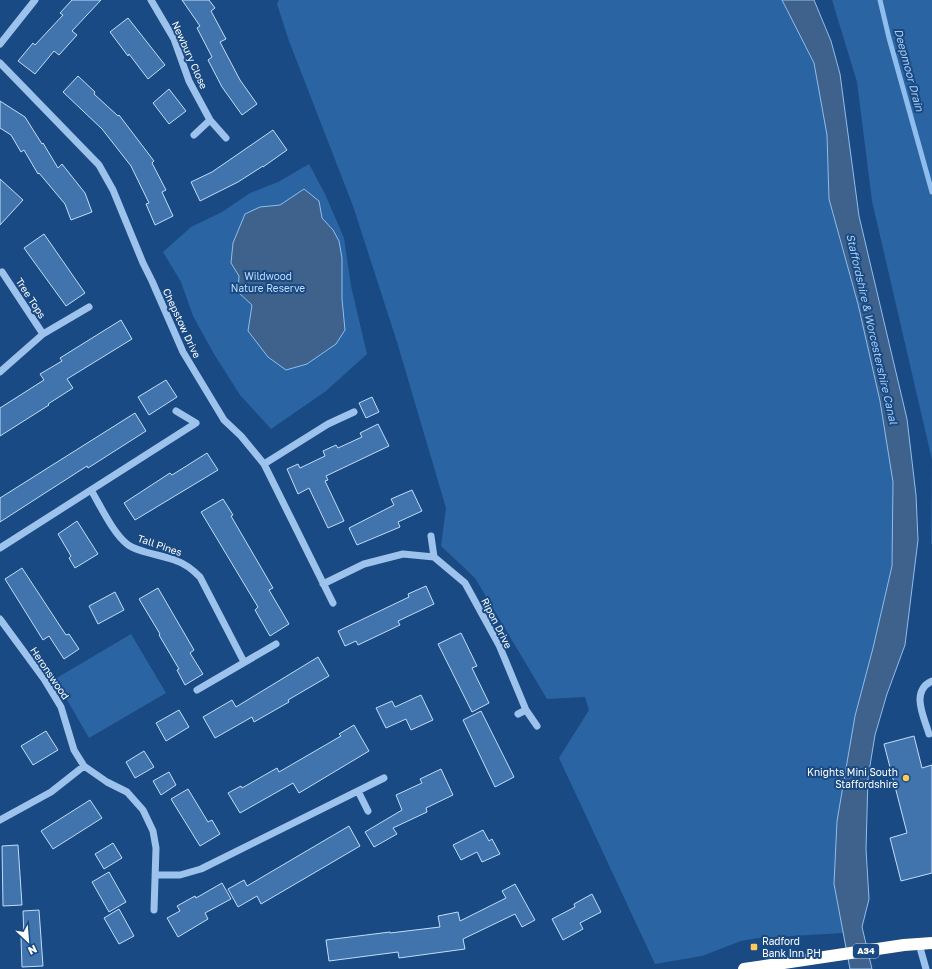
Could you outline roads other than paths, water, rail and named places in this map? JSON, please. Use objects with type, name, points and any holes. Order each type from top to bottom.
[{"type":"highway","name":"A34","points":[[744,969],[764,968],[829,956],[932,943]]},
{"type":"street","points":[[0,44],[35,0]]},
{"type":"street","name":"Newbury Close","points":[[151,0],[174,39],[189,81],[210,120],[226,138]]},
{"type":"street","name":"Chepstow Drive","points":[[0,63],[99,165],[113,190],[142,263],[183,352],[224,420],[241,436],[264,464],[333,603]]},
{"type":"street","points":[[194,135],[210,120]]},
{"type":"street","name":"Tree Tops","points":[[2,272],[43,334]]},
{"type":"street","points":[[0,372],[43,334],[88,307]]},
{"type":"street","points":[[0,548],[196,423],[176,411]]},
{"type":"street","points":[[264,464],[328,424],[354,412]]},
{"type":"street","name":"Tall Pines","points":[[91,490],[116,530],[128,545],[149,553],[178,561],[190,568],[200,577],[244,662]]},
{"type":"street","points":[[323,584],[364,564],[404,554],[434,557],[431,536]]},
{"type":"street","name":"Ripon Drive","points":[[434,557],[465,583],[499,645],[526,710],[537,726]]},
{"type":"street","name":"Heronswood","points":[[0,620],[44,679],[61,707],[74,750],[84,766],[107,782],[127,792],[143,810],[153,831],[156,848],[154,910]]},
{"type":"street","points":[[197,690],[276,644]]},
{"type":"street","points":[[929,734],[919,701],[920,693],[924,687],[932,681]]},
{"type":"street","points":[[518,714],[526,710]]},
{"type":"street","points":[[0,820],[51,792],[84,766]]},
{"type":"street","points":[[155,875],[180,875],[201,869],[384,778]]},
{"type":"street","points":[[358,791],[368,812]]},
{"type":"street","points":[[919,944],[926,969]]},
{"type":"water","name":"Staffordshire & Worcestershire Canal","points":[[782,0],[814,0],[831,41],[840,74],[859,216],[907,419],[916,495],[918,540],[905,645],[887,694],[875,735],[868,778],[866,849],[869,899],[862,927],[872,969],[850,969],[834,884],[837,821],[855,716],[892,566],[893,482],[880,401],[858,304],[829,199],[827,135],[814,63]]},
{"type":"water","points":[[304,189],[319,201],[322,218],[333,230],[339,241],[342,258],[342,299],[345,330],[336,344],[307,364],[286,370],[268,357],[248,331],[252,305],[238,292],[239,276],[231,263],[233,243],[245,214],[260,207],[280,205]]},
{"type":"waterway","name":"Deepmoor Drain","points":[[880,0],[889,38],[932,192]]},
{"type":"place","name":"Knights Mini South Staffordshire","points":[[906,778]]},
{"type":"place","name":"Radford Bank Inn PH","points":[[754,947]]},
{"type":"park label","name":"Wildwood Nature Reserve","points":[[268,282]]}]
